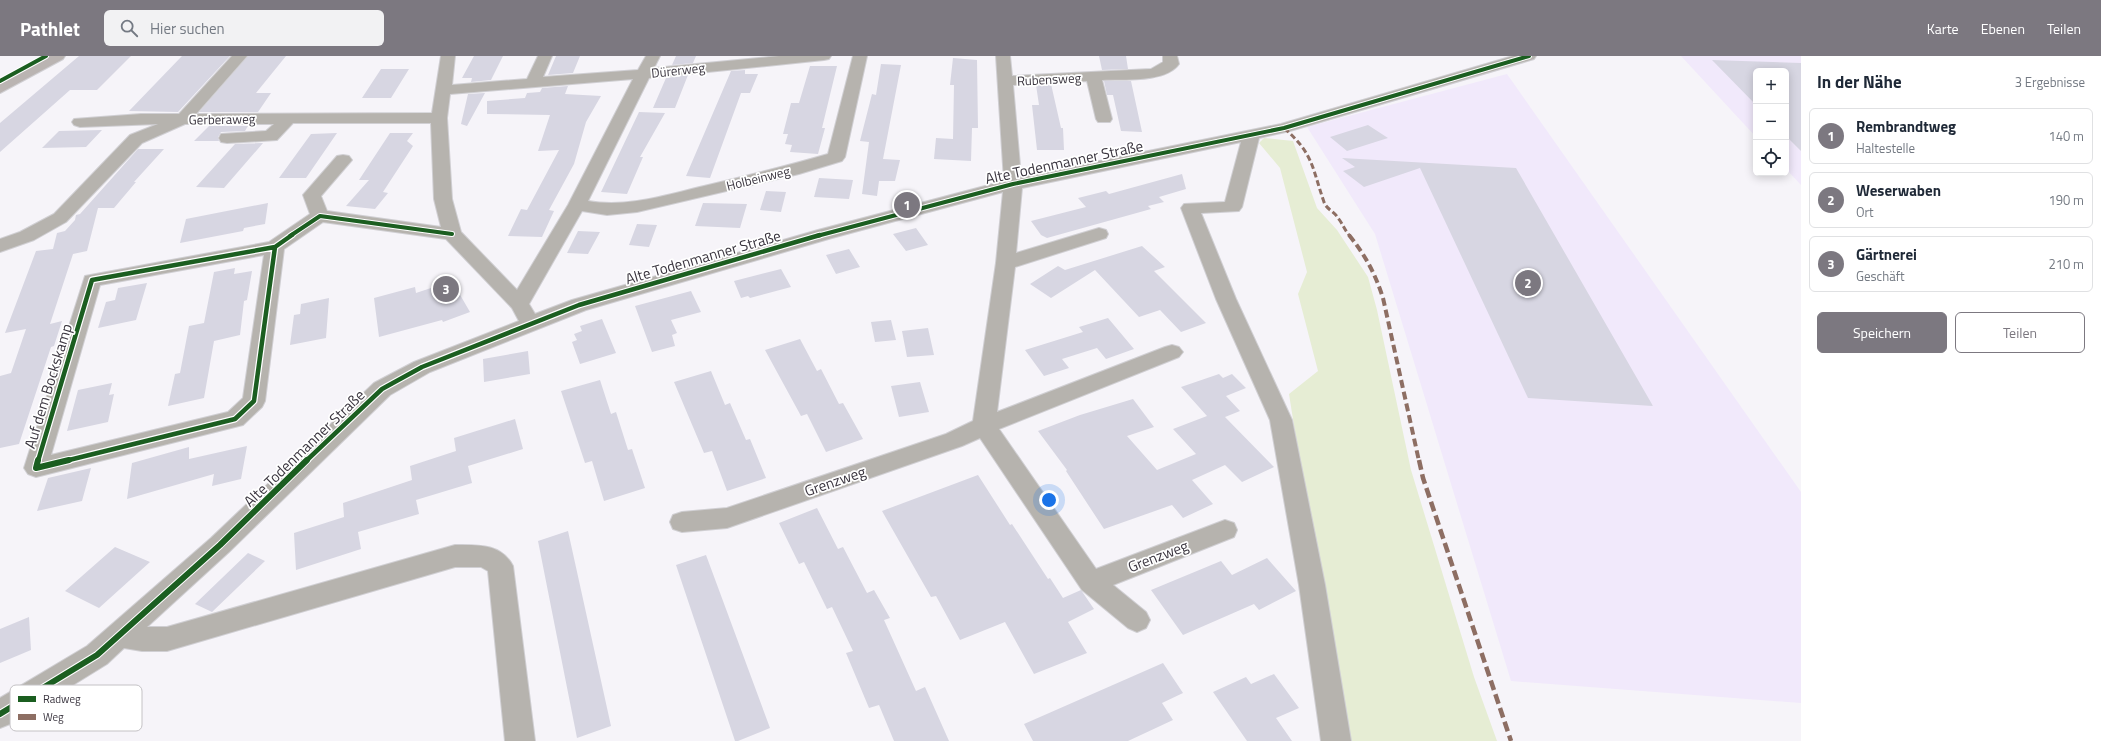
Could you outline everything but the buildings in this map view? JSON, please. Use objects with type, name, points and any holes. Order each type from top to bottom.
[{"type":"main road","points":[[0,88],[53,59]]},
{"type":"street","points":[[80,122],[141,119],[183,119],[240,56]]},
{"type":"street","points":[[448,56],[439,118],[443,199],[452,234],[519,304],[531,324]]},
{"type":"street","points":[[533,83],[545,56]]},
{"type":"street","points":[[519,304],[577,205],[652,56]]},
{"type":"street","name":"Dürerweg","points":[[443,90],[644,74],[824,56]]},
{"type":"street","name":"Holbeinweg","points":[[577,205],[607,210],[637,207],[793,170],[836,157],[860,56]]},
{"type":"street","points":[[1003,56],[1013,184],[1006,263],[984,426],[1091,582],[1136,620]]},
{"type":"street","name":"Rubensweg","points":[[1006,81],[1154,72],[1171,64],[1170,56]]},
{"type":"street","name":"Alte Todenmanner Straße","points":[[47,685],[96,655],[121,635],[220,545],[382,389],[422,367],[579,305],[647,285],[1013,184],[1251,136],[1501,59],[1529,56]]},
{"type":"street","name":"Rubensweg","points":[[1093,76],[1104,119]]},
{"type":"street","name":"Gerberaweg","points":[[0,246],[27,236],[60,218],[136,139],[183,119],[439,118]]},
{"type":"street","points":[[227,138],[271,136],[288,119]]},
{"type":"street","points":[[1251,136],[1233,207],[1190,208],[1226,299],[1281,420],[1312,585],[1336,741]]},
{"type":"street","points":[[343,160],[312,195],[320,216],[452,234]]},
{"type":"street","name":"Auf dem Bockskamp","points":[[275,248],[254,401],[235,419],[36,468],[92,280],[275,248],[320,216]]},
{"type":"street","points":[[1006,263],[1099,234]]},
{"type":"street","name":"Grenzweg","points":[[682,522],[727,518],[954,440],[984,426],[1172,352]]},
{"type":"street","name":"Grenzweg","points":[[1091,582],[1225,530]]},
{"type":"street","points":[[121,635],[142,639],[167,639],[455,556],[486,556],[500,566],[520,741]]},
{"type":"street","name":"Alte Todenmanner Straße","points":[[0,714],[10,708]]},
{"type":"shaded area","points":[[1681,56],[1801,56],[1801,185],[1789,172],[1789,68],[1753,68],[1753,134]]},
{"type":"shaded area","points":[[1507,74],[1801,492],[1801,703],[1511,681],[1375,234],[1307,127]]},
{"type":"green space","points":[[1264,138],[1293,141],[1317,208],[1337,230],[1368,277],[1377,310],[1411,470],[1474,677],[1497,741],[1344,741],[1289,394],[1318,371],[1298,294],[1307,272],[1280,168],[1259,143]]},
{"type":"marked path","points":[[1284,128],[1297,138],[1308,155],[1321,188],[1324,204],[1338,217],[1346,232],[1365,255],[1376,275],[1383,298],[1423,478],[1511,741]]},
{"type":"cycle path","points":[[0,81],[46,56]]},
{"type":"cycle path","points":[[48,685],[97,655],[220,545],[382,389],[422,367],[579,305],[825,234],[1013,184],[1284,128],[1529,56]]},
{"type":"cycle path","points":[[275,247],[254,401],[235,419],[36,468],[92,280],[275,247],[320,216],[452,234]]},
{"type":"cycle path","points":[[0,714],[10,708]]},
{"type":"place","name":"Rembrandtweg","points":[[907,205]]},
{"type":"place","name":"Weserwaben","points":[[1528,283]]},
{"type":"place","name":"Gärtnerei","points":[[446,289]]}]
